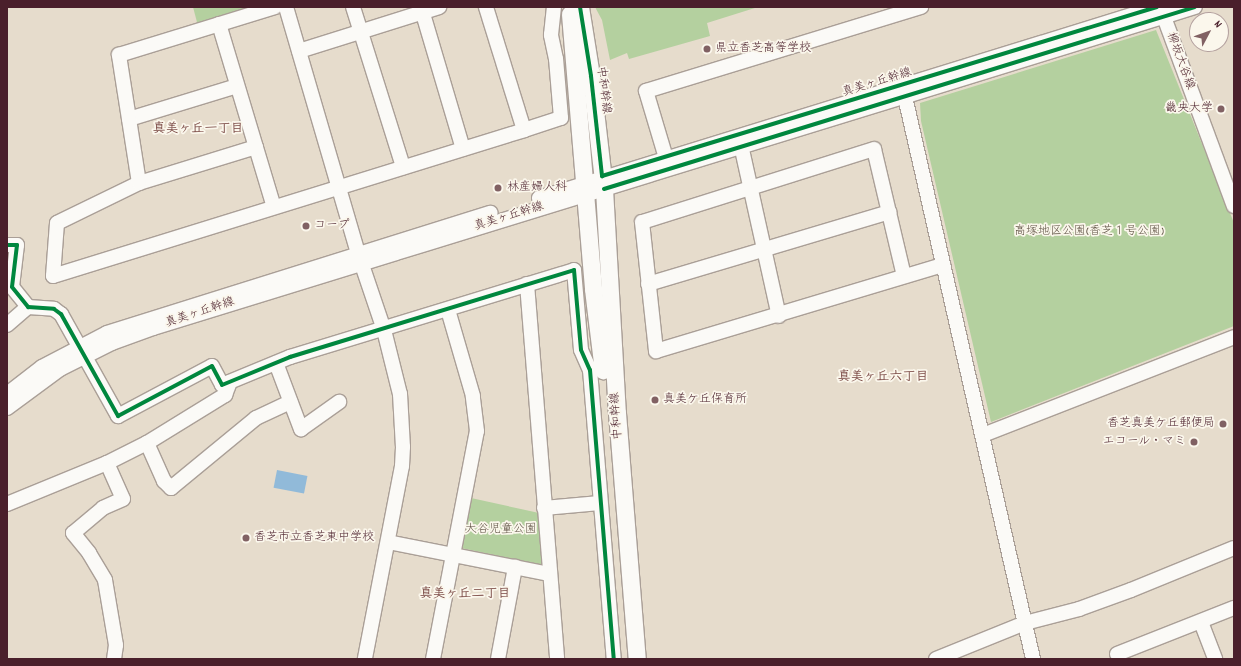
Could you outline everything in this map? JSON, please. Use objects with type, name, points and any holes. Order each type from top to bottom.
[{"type":"main road","name":"中和幹線","points":[[569,7],[627,659]]},
{"type":"main road","name":"中和幹線","points":[[580,7],[591,76],[603,183],[617,413],[637,659]]},
{"type":"street","points":[[139,183],[119,55],[275,7]]},
{"type":"street","points":[[286,7],[360,258],[384,330],[400,394],[403,447],[388,542],[365,659]]},
{"type":"street","points":[[353,7],[404,167]]},
{"type":"street","points":[[299,51],[422,9],[438,7]]},
{"type":"street","points":[[486,7],[524,130]]},
{"type":"street","points":[[256,148],[139,183],[57,222],[52,276],[561,118],[556,59],[551,35],[554,7]]},
{"type":"street","name":"真美ヶ丘幹線","points":[[7,394],[42,367],[83,350],[151,317],[360,258],[585,188],[741,145],[903,91],[1160,10],[1195,7]]},
{"type":"street","points":[[666,158],[646,91],[913,8]]},
{"type":"street","points":[[422,9],[463,149]]},
{"type":"street","name":"柳坂大谷線","points":[[1160,10],[1234,206]]},
{"type":"street","points":[[219,24],[274,207]]},
{"type":"street","points":[[129,119],[237,86]]},
{"type":"street","points":[[903,91],[983,435],[1033,659]]},
{"type":"street","name":"真美ヶ丘幹線","points":[[603,183],[666,158],[903,91]]},
{"type":"street","points":[[741,145],[779,316]]},
{"type":"street","points":[[904,276],[874,149],[642,222],[656,351],[779,316],[943,265]]},
{"type":"street","points":[[648,284],[889,212]]},
{"type":"street","points":[[7,245],[17,245],[12,287],[28,307]]},
{"type":"street","points":[[7,325],[28,307],[54,309],[65,319],[118,416],[212,366],[222,385],[276,362],[384,330],[574,270],[581,350],[590,370],[614,659]]},
{"type":"street","points":[[527,284],[557,659]]},
{"type":"street","points":[[433,659],[477,431],[473,396],[448,310]]},
{"type":"street","points":[[983,435],[1234,338]]},
{"type":"street","name":"真美ヶ丘幹線","points":[[7,408],[83,350]]},
{"type":"street","points":[[276,362],[301,429],[339,402]]},
{"type":"street","points":[[7,504],[107,463],[147,443],[225,395],[230,382]]},
{"type":"street","points":[[147,443],[164,481],[171,488],[256,418],[291,402]]},
{"type":"street","points":[[107,463],[123,499],[103,508],[73,533],[89,553],[105,580],[116,645],[114,659]]},
{"type":"street","points":[[544,508],[600,503]]},
{"type":"street","points":[[388,542],[550,574]]},
{"type":"street","points":[[936,659],[1025,623],[1079,609],[1234,548]]},
{"type":"street","points":[[498,659],[515,568]]},
{"type":"street","points":[[1115,657],[1234,608]]},
{"type":"street","points":[[1201,622],[1215,659]]},
{"type":"green space","points":[[193,7],[264,7],[198,26]]},
{"type":"green space","points":[[595,7],[758,7],[707,23],[710,36],[629,59],[627,53],[610,60],[602,20]]},
{"type":"green space","name":"高塚地区公園(香芝１号公園)","points":[[1156,30],[1234,223],[1234,326],[991,422],[921,121],[920,103]]},
{"type":"green space","name":"大谷児童公園","points":[[471,498],[539,513],[543,565],[461,548]]},
{"type":"water","points":[[277,470],[307,476],[304,494],[274,488]]},
{"type":"cycle path","points":[[580,7],[591,76],[602,176],[1157,7]]},
{"type":"cycle path","points":[[604,189],[1195,7]]},
{"type":"cycle path","points":[[7,245],[17,245],[12,287],[28,307],[54,309],[61,314],[118,416],[212,366],[222,385],[290,357],[574,270],[581,350],[590,370],[614,659]]},
{"type":"place","name":"県立香芝高等学校","points":[[707,49]]},
{"type":"place","name":"畿央大学","points":[[1221,109]]},
{"type":"place","name":"林産婦人科","points":[[498,188]]},
{"type":"place","name":"コープ","points":[[306,226]]},
{"type":"place","name":"真美ケ丘保育所","points":[[655,400]]},
{"type":"place","name":"香芝真美ケ丘郵便局","points":[[1223,424]]},
{"type":"place","name":"エコール・マミ","points":[[1194,442]]},
{"type":"place","name":"香芝市立香芝東中学校","points":[[246,538]]},
{"type":"district","name":"真美ヶ丘一丁目","points":[[198,130]]},
{"type":"district","name":"真美ヶ丘六丁目","points":[[883,378]]},
{"type":"district","name":"真美ヶ丘二丁目","points":[[465,595]]}]
